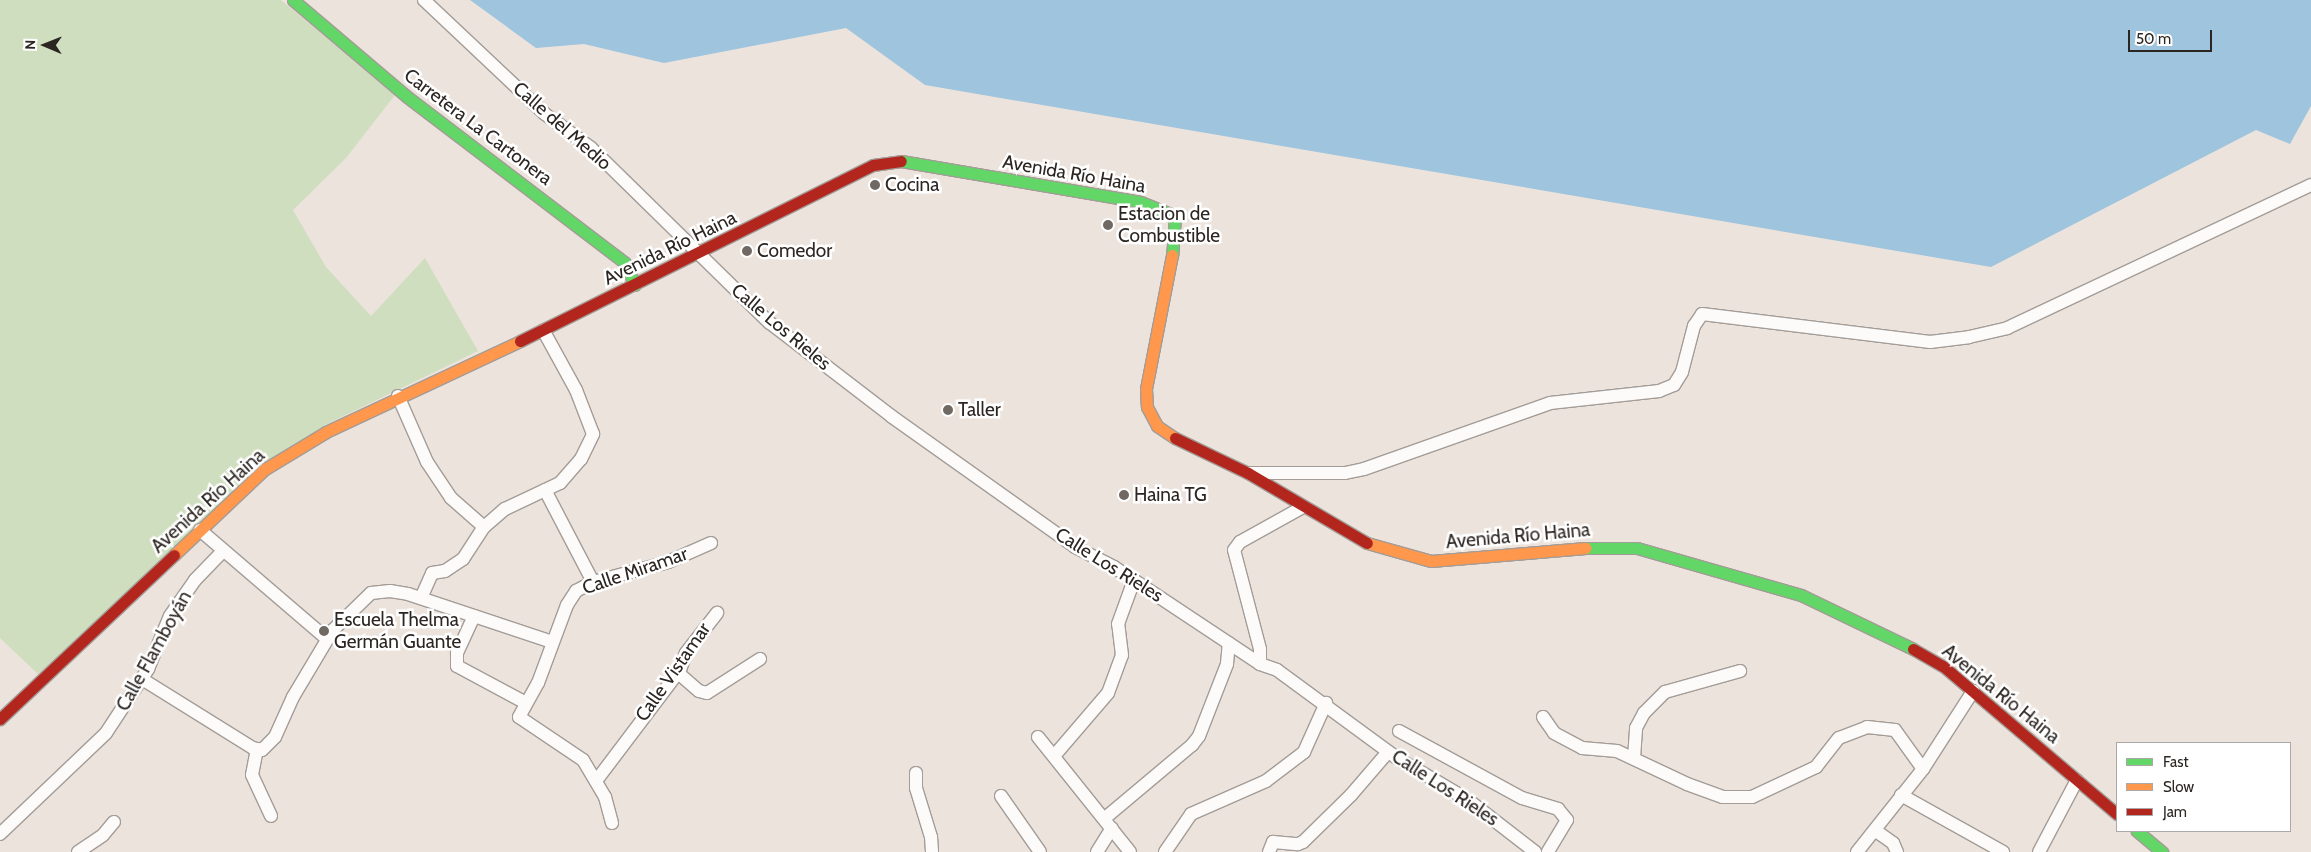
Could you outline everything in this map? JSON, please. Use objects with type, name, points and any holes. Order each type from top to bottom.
[{"type":"street","name":"Carretera La Cartonera","points":[[293,0],[406,96],[625,263],[635,285]]},
{"type":"street","name":"Calle del Medio","points":[[424,0],[545,114],[591,148],[698,254]]},
{"type":"street","name":"Avenida Río Haina","points":[[0,719],[265,469],[326,432],[398,396],[543,330],[873,165],[898,161],[1141,202],[1176,216],[1176,238],[1146,389],[1147,407],[1157,426],[1173,438],[1248,473],[1370,545],[1431,560],[1472,560],[1609,546],[1637,548],[1729,572],[1801,595],[1854,618],[1943,666],[2116,813]]},
{"type":"street","points":[[1248,473],[1345,473],[1364,469],[1550,403],[1659,391],[1674,385],[1682,372],[1694,326],[1702,314],[1930,342],[1969,337],[2006,328],[2311,185]]},
{"type":"street","name":"Calle Los Rieles","points":[[698,254],[770,323],[891,416],[1075,547],[1134,580],[1260,664],[1277,670],[1326,703],[1388,752],[1468,800],[1535,852]]},
{"type":"street","points":[[421,598],[432,573],[445,571],[463,559],[484,527],[505,509],[560,482],[581,459],[593,434],[576,390],[543,330]]},
{"type":"street","points":[[398,396],[427,462],[451,498],[484,527]]},
{"type":"street","points":[[545,490],[593,582]]},
{"type":"street","points":[[1260,664],[1260,649],[1234,550],[1240,542],[1303,507]]},
{"type":"street","points":[[200,530],[327,640]]},
{"type":"street","name":"Calle Miramar","points":[[596,781],[582,760],[519,717],[538,683],[552,642],[576,591],[593,582],[646,569],[711,543]]},
{"type":"street","name":"Calle Flamboyán","points":[[0,834],[106,733],[142,679],[170,616],[195,580],[223,551]]},
{"type":"street","points":[[1054,756],[1108,693],[1122,655],[1118,624],[1134,580]]},
{"type":"street","points":[[142,679],[255,749],[269,746],[275,738],[293,697],[327,640],[371,593],[390,591],[421,598],[552,642]]},
{"type":"street","name":"Calle Vistamar","points":[[596,781],[678,672],[686,653],[717,613]]},
{"type":"street","points":[[474,616],[457,653],[457,666],[526,703]]},
{"type":"street","points":[[1097,852],[1109,823],[1192,746],[1200,736],[1227,664],[1229,643]]},
{"type":"street","points":[[678,672],[699,691],[707,693],[760,659]]},
{"type":"street","points":[[1634,758],[1636,728],[1644,713],[1665,692],[1740,671]]},
{"type":"street","points":[[1858,852],[1923,769],[1973,691]]},
{"type":"street","points":[[1165,852],[1191,814],[1266,781],[1304,752],[1326,703]]},
{"type":"street","points":[[1543,717],[1554,733],[1582,748],[1617,751],[1687,784],[1723,797],[1752,797],[1816,767],[1839,738],[1867,727],[1880,726],[1895,730],[1923,769]]},
{"type":"street","points":[[1399,731],[1522,798],[1558,809],[1567,820],[1548,852]]},
{"type":"street","points":[[1038,737],[1109,823],[1130,852]]},
{"type":"street","points":[[255,749],[252,775],[271,816]]},
{"type":"street","points":[[1269,852],[1274,842],[1298,844],[1303,842],[1351,796],[1388,752]]},
{"type":"street","points":[[916,773],[916,788],[931,837],[932,852]]},
{"type":"street","points":[[2039,852],[2077,780]]},
{"type":"street","points":[[596,781],[605,797],[612,823]]},
{"type":"street","points":[[1901,795],[2003,852]]},
{"type":"street","points":[[1001,796],[1040,852]]},
{"type":"street","points":[[78,852],[103,835],[114,822]]},
{"type":"street","points":[[1876,831],[1893,843],[1897,852]]},
{"type":"street","points":[[2138,832],[2162,852]]},
{"type":"green space","points":[[0,0],[281,0],[395,95],[346,158],[293,210],[326,267],[371,316],[425,258],[478,351],[325,425],[38,674],[0,638]]},
{"type":"water","points":[[470,0],[2311,0],[2311,106],[2290,144],[2256,130],[1991,267],[925,85],[846,28],[664,63],[584,44],[536,48]]},
{"type":"traffic: fast","points":[[293,0],[406,96],[625,263],[635,285]]},
{"type":"traffic: fast","points":[[901,161],[1141,202],[1175,216],[1172,255]]},
{"type":"traffic: fast","points":[[1585,548],[1637,548],[1801,595],[1913,649]]},
{"type":"traffic: fast","points":[[2138,832],[2162,852]]},
{"type":"traffic: slow","points":[[1172,255],[1146,389],[1147,407],[1157,426],[1175,438]]},
{"type":"traffic: slow","points":[[174,555],[265,469],[326,432],[520,341]]},
{"type":"traffic: slow","points":[[1367,543],[1431,561],[1585,548]]},
{"type":"traffic: jam","points":[[520,341],[873,165],[901,161]]},
{"type":"traffic: jam","points":[[1175,438],[1248,473],[1367,543]]},
{"type":"traffic: jam","points":[[0,719],[174,555]]},
{"type":"traffic: jam","points":[[1913,649],[1943,666],[2116,813]]},
{"type":"place","name":"Cocina","points":[[875,185]]},
{"type":"place","name":"Estacion de Combustible","points":[[1108,225]]},
{"type":"place","name":"Comedor","points":[[747,251]]},
{"type":"place","name":"Taller","points":[[948,410]]},
{"type":"place","name":"Haina TG","points":[[1124,495]]},
{"type":"place","name":"Escuela Thelma Germán Guante","points":[[324,631]]}]
